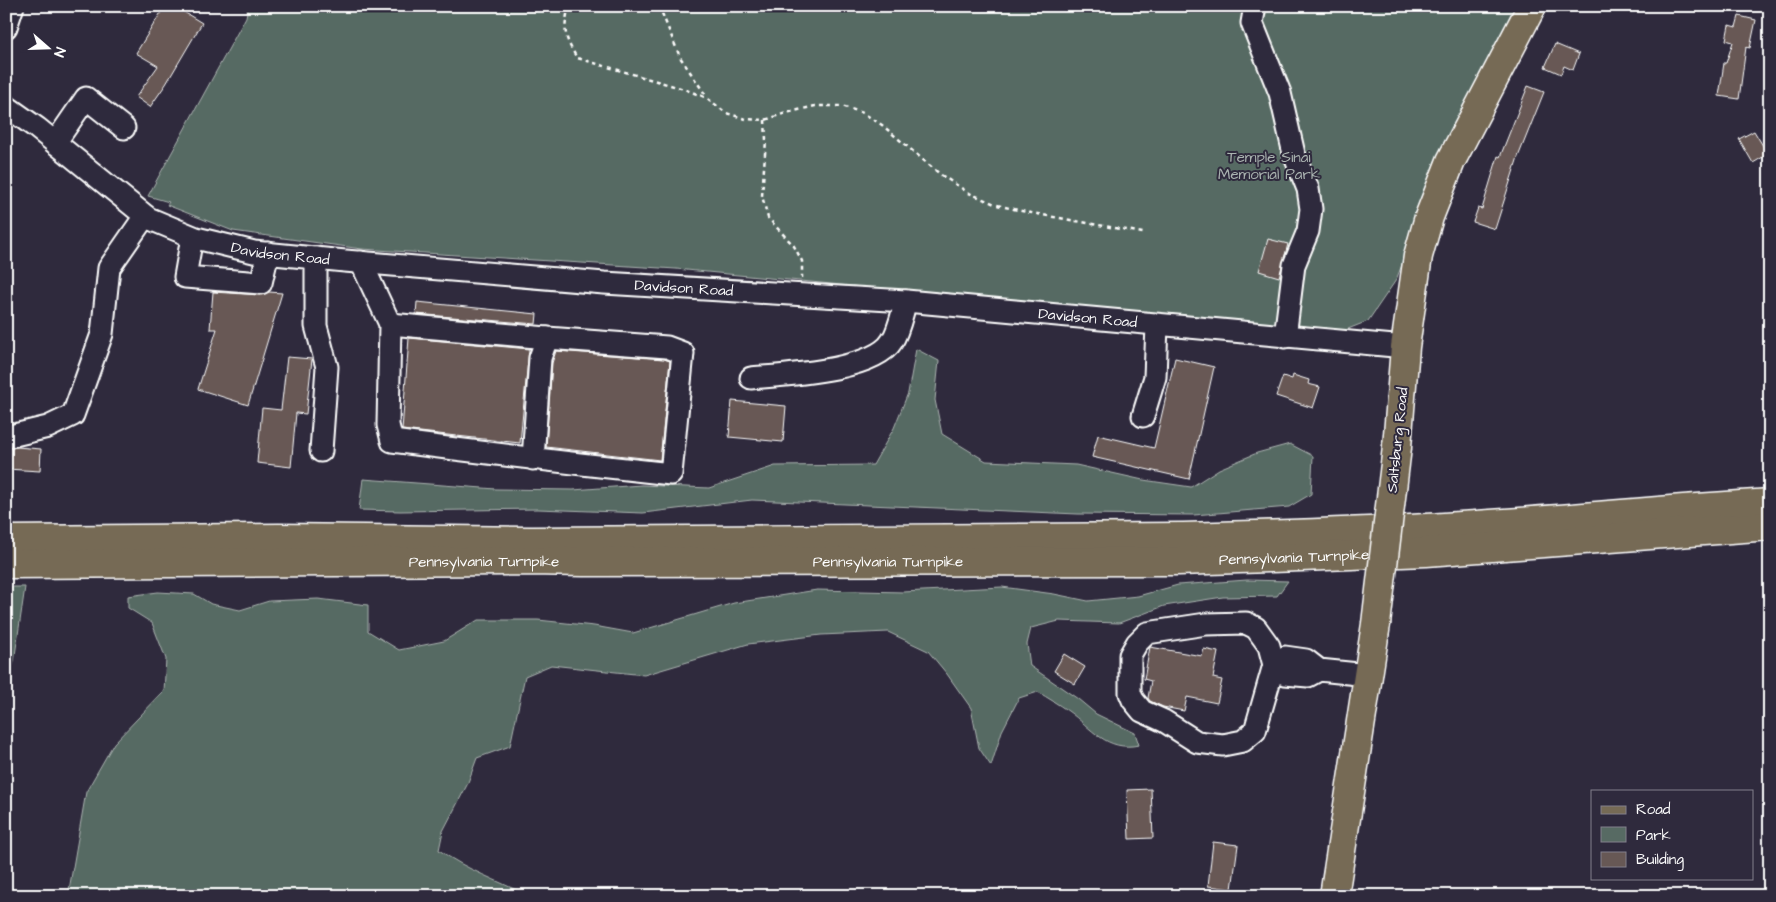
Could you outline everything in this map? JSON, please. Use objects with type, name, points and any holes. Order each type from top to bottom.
[{"type":"main road","name":"Saltsburg Road","points":[[1334,896],[1376,624],[1398,447],[1405,347],[1418,256],[1429,216],[1451,161],[1532,6]]},
{"type":"main road","name":"Pennsylvania Turnpike","points":[[6,540],[279,538],[532,541],[1202,536],[1427,528],[1770,503]]},
{"type":"main road","name":"Pennsylvania Turnpike","points":[[6,564],[532,560],[583,562],[1178,561],[1426,552],[1770,526]]},
{"type":"street","points":[[6,27],[13,6]]},
{"type":"street","points":[[1255,6],[1252,23],[1280,92],[1294,154],[1308,189],[1311,209],[1308,231],[1294,265],[1285,337]]},
{"type":"street","points":[[55,143],[86,98],[124,128]]},
{"type":"street","name":"Davidson Road","points":[[6,106],[145,216],[192,236],[254,252],[604,282],[906,301],[1405,347]]},
{"type":"street","points":[[6,437],[48,426],[73,415],[102,334],[109,268],[145,216]]},
{"type":"street","points":[[192,236],[185,277],[261,282],[268,253]]},
{"type":"street","points":[[316,258],[316,326],[326,367],[321,451]]},
{"type":"street","points":[[361,262],[390,324],[388,425],[392,441],[671,474],[683,353],[668,347],[390,324]]},
{"type":"street","points":[[751,378],[833,370],[881,354],[893,341],[906,301]]},
{"type":"street","points":[[1143,416],[1155,377],[1157,325]]},
{"type":"street","points":[[533,459],[540,358],[547,338]]},
{"type":"street","points":[[1274,665],[1269,646],[1256,628],[1246,623],[1206,624],[1147,633],[1137,643],[1130,656],[1130,693],[1142,711],[1197,742],[1223,745],[1243,741],[1256,731],[1274,665],[1285,657],[1306,660],[1320,670],[1368,676]]},
{"type":"path","points":[[569,6],[565,22],[567,41],[577,58],[684,89],[707,98],[726,113],[746,120],[765,120],[815,106],[842,106],[864,113],[882,125],[941,175],[969,193],[997,205],[1143,233]]},
{"type":"path","points":[[659,6],[680,57],[707,98]]},
{"type":"path","points":[[765,120],[766,140],[762,196],[768,218],[794,246],[802,261],[802,294]]},
{"type":"green space","name":"Temple Sinai Memorial Park","points":[[248,6],[1517,6],[1449,145],[1396,280],[1368,321],[1338,333],[676,269],[362,249],[233,231],[167,205],[169,202],[148,196],[246,17]]},
{"type":"green space","points":[[916,349],[939,361],[935,400],[942,434],[986,461],[1076,465],[1143,480],[1191,487],[1219,469],[1257,453],[1290,444],[1313,456],[1311,494],[1289,507],[1194,515],[1078,514],[752,500],[643,513],[538,509],[359,510],[363,479],[496,489],[573,490],[641,485],[709,488],[775,466],[873,465],[894,428],[908,393]]},
{"type":"green space","points":[[1247,580],[1288,581],[1277,596],[1223,597],[1164,606],[1119,623],[1059,621],[1031,628],[1027,644],[1030,666],[1078,699],[1096,714],[1135,733],[1139,745],[1127,746],[1108,742],[1068,711],[1038,692],[1019,698],[1002,731],[991,766],[979,748],[971,708],[947,674],[928,651],[888,632],[821,635],[748,644],[644,675],[551,665],[525,676],[510,746],[477,758],[467,785],[443,831],[439,850],[471,869],[528,896],[68,896],[86,792],[114,743],[164,691],[166,659],[152,623],[128,608],[128,596],[158,592],[194,594],[211,604],[240,610],[269,601],[318,599],[368,605],[368,631],[399,650],[444,641],[478,620],[538,620],[594,626],[633,633],[734,603],[817,590],[903,592],[1002,587],[1088,601],[1138,596],[1178,585]]},
{"type":"green space","points":[[6,587],[25,587],[14,662],[6,685]]},
{"type":"building","points":[[165,6],[174,6],[202,23],[150,107],[136,97],[158,66],[136,53]]},
{"type":"building","points":[[1739,16],[1756,20],[1750,48],[1746,47],[1739,99],[1719,96],[1724,63],[1726,63],[1733,42],[1726,40],[1729,25],[1736,27]]},
{"type":"building","points":[[1555,44],[1579,54],[1573,70],[1564,66],[1561,74],[1545,67]]},
{"type":"building","points":[[1528,86],[1544,92],[1518,157],[1495,229],[1473,222],[1478,208],[1482,209],[1498,156],[1500,157]]},
{"type":"building","points":[[1754,131],[1768,154],[1753,163],[1739,139]]},
{"type":"building","points":[[1268,239],[1288,244],[1279,277],[1259,271]]},
{"type":"building","points":[[213,292],[260,295],[269,292],[282,293],[248,405],[198,389],[217,329],[210,329]]},
{"type":"building","points":[[417,302],[537,314],[536,324],[416,314]]},
{"type":"building","points":[[409,338],[529,349],[520,443],[402,430]]},
{"type":"building","points":[[556,351],[670,361],[660,460],[546,447],[552,363]]},
{"type":"building","points":[[287,357],[312,359],[306,414],[296,413],[291,467],[257,463],[262,408],[281,410]]},
{"type":"building","points":[[1175,358],[1214,367],[1189,479],[1092,457],[1098,435],[1154,448]]},
{"type":"building","points":[[1293,375],[1309,380],[1308,384],[1320,387],[1313,408],[1276,396],[1283,376],[1292,379]]},
{"type":"building","points":[[732,401],[786,406],[783,442],[729,437]]},
{"type":"building","points":[[17,447],[41,449],[40,471],[6,469],[6,449]]},
{"type":"building","points":[[1150,647],[1202,656],[1204,649],[1218,652],[1213,678],[1222,680],[1217,703],[1187,697],[1184,711],[1163,707],[1150,701],[1148,698],[1151,681],[1144,679]]},
{"type":"building","points":[[1064,654],[1085,667],[1075,684],[1054,671]]},
{"type":"building","points":[[1151,789],[1153,838],[1129,839],[1127,790]]},
{"type":"building","points":[[1213,842],[1238,845],[1232,889],[1208,886]]}]
